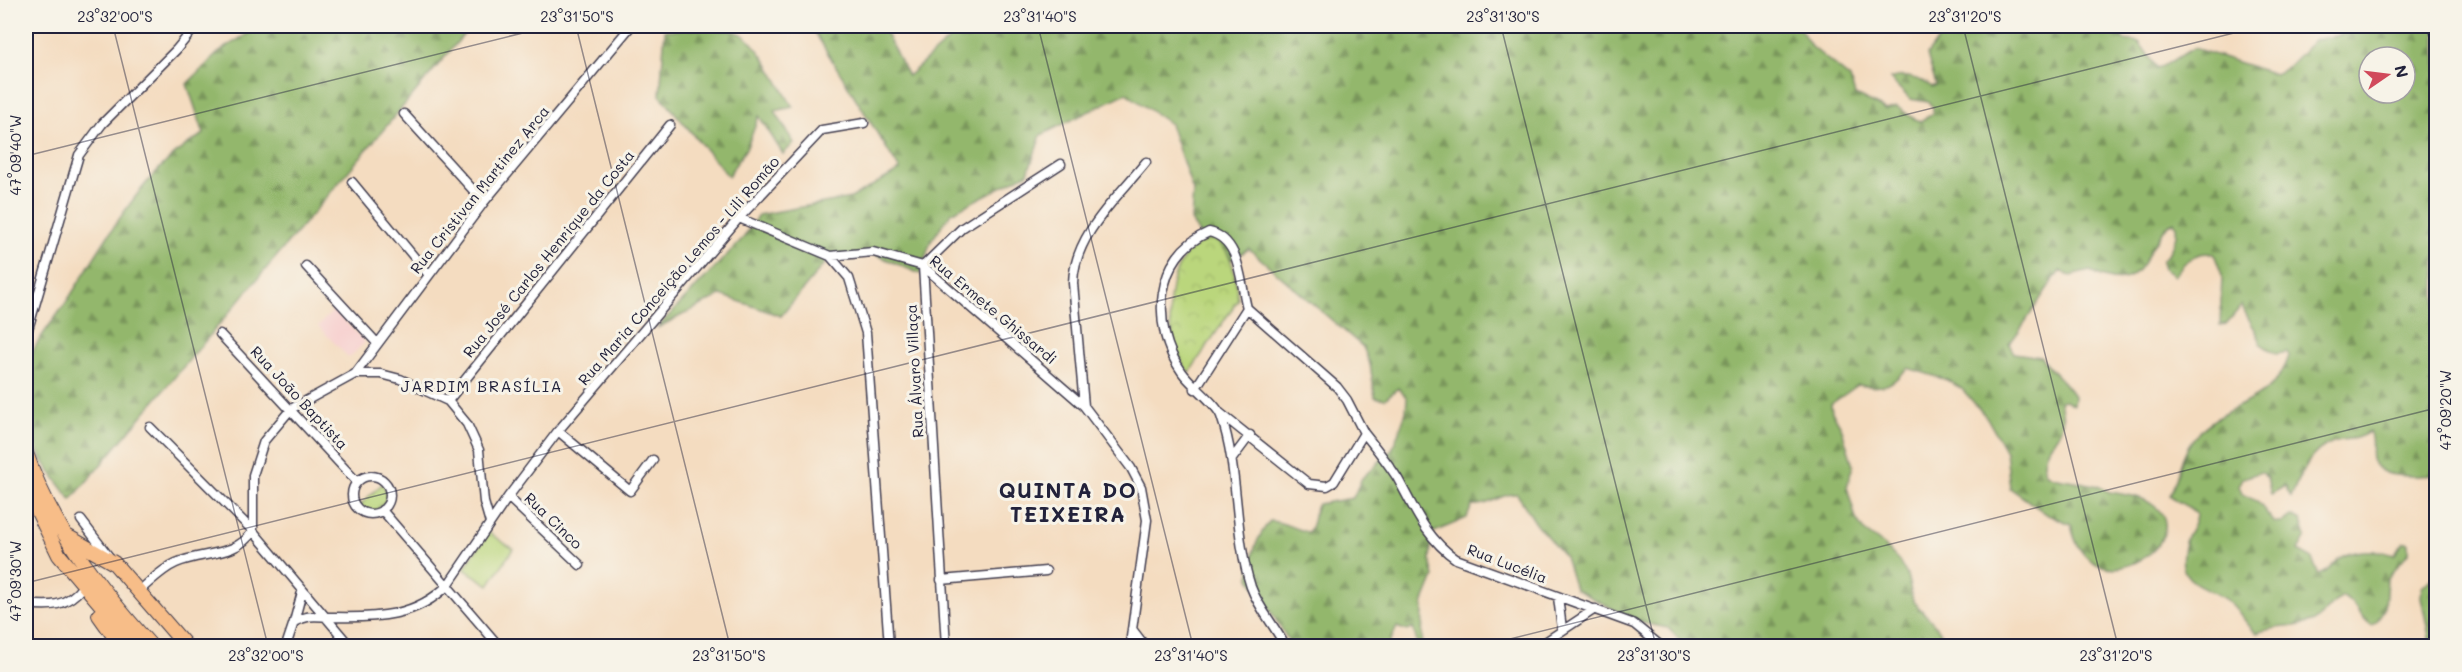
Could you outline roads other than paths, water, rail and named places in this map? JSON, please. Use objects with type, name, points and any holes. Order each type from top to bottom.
[{"type":"highway","points":[[26,453],[63,534],[86,570],[151,646]]},
{"type":"highway","points":[[26,487],[59,555],[136,646]]},
{"type":"highway","points":[[63,534],[114,563],[186,646]]},
{"type":"highway","points":[[83,586],[121,646]]},
{"type":"street","points":[[26,336],[75,164],[84,147],[196,26]]},
{"type":"street","name":"Rua Cristivan Martinez Arca","points":[[355,374],[376,342],[484,202],[631,26]]},
{"type":"street","points":[[404,114],[484,202]]},
{"type":"street","name":"Rua Maria Conceição Lemos - Lili Romão","points":[[294,622],[309,614],[327,617],[376,616],[408,612],[436,598],[448,585],[508,497],[558,431],[739,218],[822,130],[864,123]]},
{"type":"street","name":"Rua José Carlos Henrique da Costa","points":[[448,401],[670,125]]},
{"type":"street","points":[[1084,406],[1072,283],[1074,264],[1082,242],[1146,162]]},
{"type":"street","points":[[923,266],[962,228],[1061,164]]},
{"type":"street","points":[[352,183],[429,275]]},
{"type":"street","name":"Rua Ermete Ghissardi","points":[[739,218],[830,256],[873,252],[923,266],[1084,406],[1131,468],[1146,502],[1144,541],[1132,629],[1133,646]]},
{"type":"street","points":[[1195,389],[1247,308],[1235,254],[1228,242],[1219,234],[1209,232],[1183,247],[1173,260],[1167,277],[1162,313],[1170,350],[1181,371],[1195,389],[1220,413],[1310,484],[1318,487],[1334,482],[1364,433]]},
{"type":"street","points":[[830,256],[849,278],[866,333],[889,646]]},
{"type":"street","points":[[306,266],[376,342]]},
{"type":"street","name":"Rua Álvaro Villaça","points":[[923,266],[946,646]]},
{"type":"street","name":"Rua Lucélia","points":[[1247,308],[1337,387],[1347,400],[1364,433],[1397,478],[1428,534],[1440,548],[1456,559],[1634,624],[1661,646]]},
{"type":"street","name":"Rua João Baptista","points":[[220,334],[357,482]]},
{"type":"street","points":[[139,591],[166,568],[178,562],[235,549],[245,542],[253,531],[253,475],[259,456],[273,428],[291,409],[355,374],[381,374],[400,379],[448,401],[467,424],[479,450],[484,502],[490,523]]},
{"type":"street","points":[[1220,413],[1232,459],[1251,587],[1285,646]]},
{"type":"street","points":[[150,427],[253,531],[302,592],[327,617],[350,646]]},
{"type":"street","points":[[558,431],[630,491],[654,460]]},
{"type":"street","points":[[1232,459],[1250,435]]},
{"type":"street","points":[[371,476],[385,482],[389,500],[382,510],[366,513],[357,507],[352,491],[357,482],[371,476]]},
{"type":"street","name":"Rua Cinco","points":[[508,497],[580,565]]},
{"type":"street","points":[[382,510],[499,646]]},
{"type":"street","points":[[81,520],[114,563]]},
{"type":"street","points":[[941,580],[1046,572]]},
{"type":"street","points":[[26,604],[48,607],[70,600],[83,586]]},
{"type":"street","points":[[286,646],[302,592]]},
{"type":"street","points":[[1558,597],[1562,629]]},
{"type":"street","points":[[1539,646],[1595,609]]},
{"type":"street","points":[[1132,629],[1145,646]]},
{"type":"district","name":"JARDIM BRASÍLIA","points":[[482,386]]},
{"type":"district","name":"QUINTA DO TEIXEIRA","points":[[1068,503]]}]
